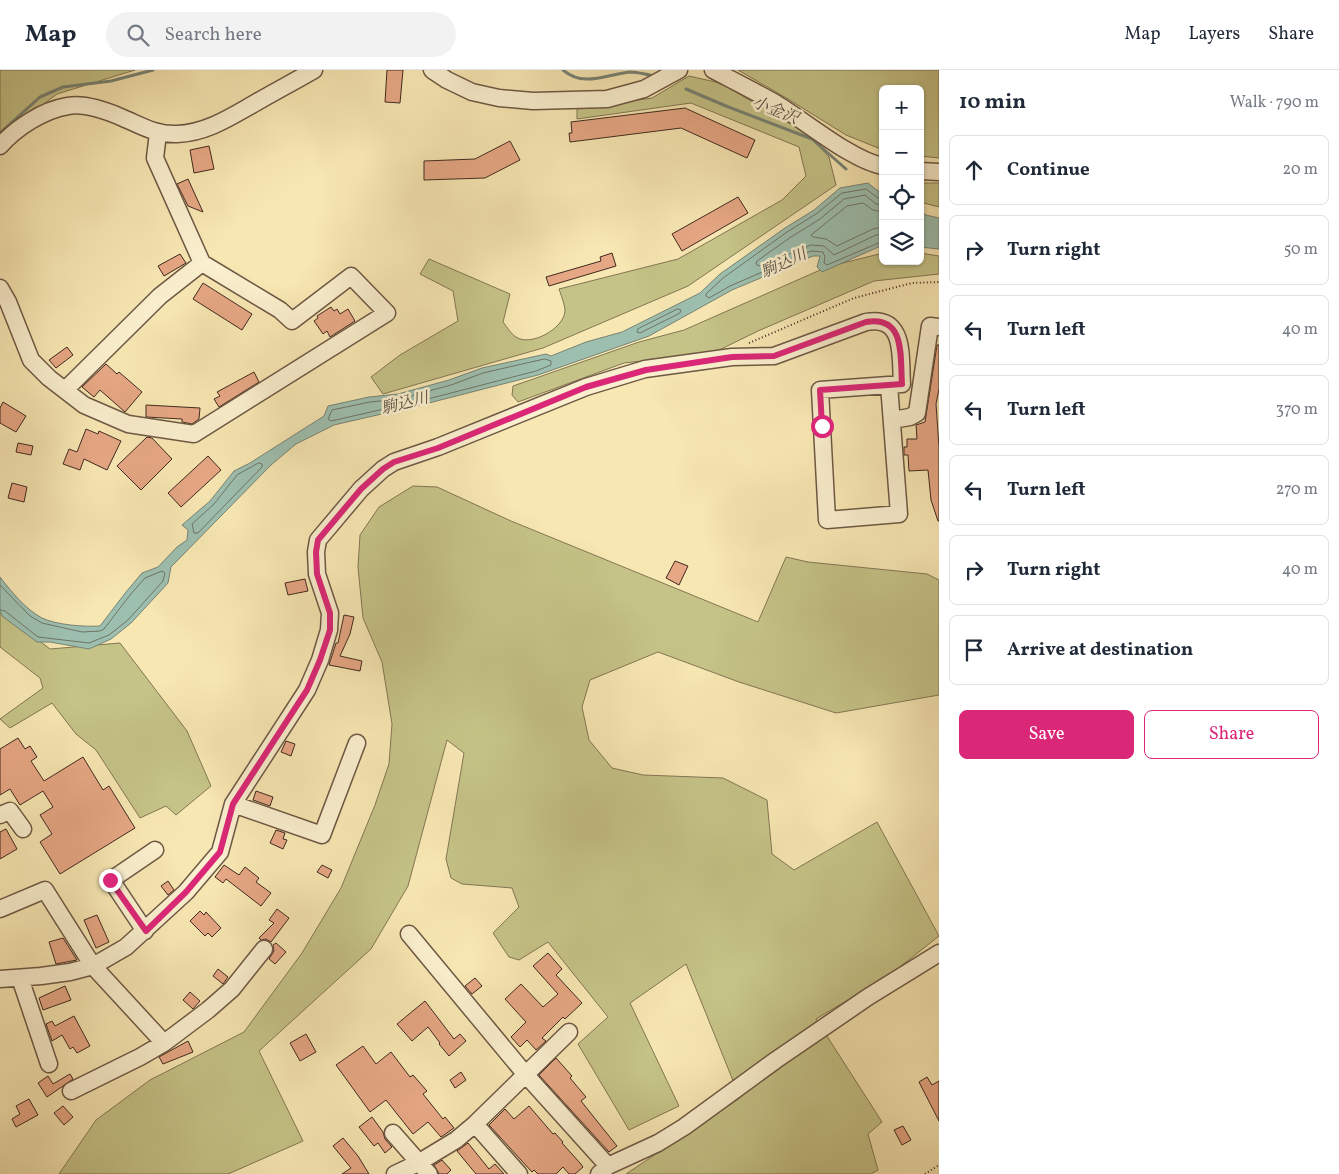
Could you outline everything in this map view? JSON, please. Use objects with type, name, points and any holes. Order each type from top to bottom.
[{"type":"street","points":[[0,146],[10,136],[35,119],[68,106],[83,106],[101,110],[158,133],[176,134],[193,132],[219,124],[314,70]]},
{"type":"street","points":[[432,70],[447,80],[472,92],[499,98],[533,102],[607,99],[644,89],[679,70]]},
{"type":"street","points":[[713,70],[776,104],[850,152],[879,166]]},
{"type":"street","points":[[0,288],[8,302],[32,360],[49,378],[64,390],[84,405],[128,424],[194,434],[387,312],[351,276],[292,321],[280,310],[202,263],[155,158],[158,133]]},
{"type":"street","points":[[924,171],[939,172]]},
{"type":"street","points":[[64,390],[160,296],[202,263]]},
{"type":"street","points":[[0,979],[70,972],[92,966],[126,947],[146,931],[186,892],[220,852],[233,804],[307,690],[330,630],[330,613],[317,574],[316,552],[318,540],[361,489],[383,469],[394,462],[456,440],[586,387],[646,370],[732,357],[774,356],[875,320],[886,323],[899,339],[902,384],[820,390],[827,520],[899,514],[889,385]]},
{"type":"street","points":[[892,420],[910,417],[917,413],[930,326],[939,327]]},
{"type":"street","points":[[233,804],[322,835],[357,743]]},
{"type":"street","points":[[0,815],[10,811],[22,829]]},
{"type":"street","points":[[146,931],[110,880],[155,850]]},
{"type":"street","points":[[0,910],[45,890],[92,966],[164,1043]]},
{"type":"street","points":[[409,934],[604,1170],[658,1143],[684,1127],[868,997],[939,953]]},
{"type":"street","points":[[71,1091],[164,1043],[208,1010],[232,989],[264,949]]},
{"type":"street","points":[[20,978],[49,1064]]},
{"type":"street","points":[[395,1174],[423,1168],[475,1124],[569,1032]]},
{"type":"street","points":[[475,1124],[519,1174]]},
{"type":"street","points":[[393,1133],[423,1168]]},
{"type":"path","points":[[732,357],[745,345],[854,298],[912,283],[939,282]]},
{"type":"path","points":[[925,1174],[939,1165]]},
{"type":"shaded area","points":[[0,70],[135,70],[57,94],[0,137]]},
{"type":"shaded area","points":[[738,70],[939,70],[939,158],[924,156],[924,85],[879,85],[879,148],[846,135]]},
{"type":"shaded area","points":[[689,76],[720,83],[808,134],[829,157],[836,185],[688,286],[543,348],[383,394],[371,377],[400,355],[458,321],[453,291],[420,274],[429,259],[510,294],[503,322],[516,337],[529,340],[553,330],[563,318],[565,309],[559,289],[678,259],[782,200],[806,176],[799,147],[691,103],[577,119],[577,109],[652,98]]},
{"type":"shaded area","points":[[924,183],[939,183],[939,207],[924,203]]},
{"type":"shaded area","points":[[879,254],[879,265],[924,265],[924,254],[939,256],[939,274],[874,281],[758,331],[713,353],[624,363],[518,402],[512,395],[513,386],[639,342],[684,330],[827,267]]},
{"type":"shaded area","points":[[413,486],[437,487],[511,521],[758,622],[786,557],[808,562],[927,574],[939,580],[939,695],[836,713],[739,682],[658,652],[590,680],[582,707],[589,740],[612,768],[643,775],[723,778],[767,800],[772,854],[794,870],[877,822],[939,936],[891,974],[816,1019],[882,1122],[868,1134],[878,1170],[871,1174],[626,1174],[740,1098],[686,964],[630,1003],[679,1106],[629,1130],[578,1044],[608,1017],[548,942],[519,960],[509,957],[493,933],[519,907],[512,888],[462,884],[451,878],[446,859],[464,753],[447,740],[408,886],[371,949],[259,1051],[303,1141],[228,1174],[59,1174],[96,1120],[150,1080],[244,1032],[302,953],[341,888],[375,805],[389,764],[392,724],[382,662],[363,618],[358,567],[360,535],[379,507]]},
{"type":"shaded area","points":[[0,610],[50,649],[120,643],[187,731],[211,786],[176,815],[166,806],[140,818],[96,750],[76,734],[52,703],[10,728],[0,719],[43,688],[40,678],[0,647]]},
{"type":"water","name":"駒込川","points":[[868,183],[879,192],[879,247],[822,272],[817,267],[820,256],[813,256],[732,290],[649,336],[538,375],[334,425],[296,444],[271,465],[171,567],[168,583],[131,623],[111,639],[89,649],[50,642],[37,642],[2,616],[0,611],[0,577],[24,605],[42,618],[71,625],[100,626],[142,573],[158,567],[177,547],[187,540],[188,530],[182,525],[210,501],[234,471],[250,463],[324,416],[328,406],[369,397],[398,394],[449,380],[482,368],[546,354],[551,356],[586,342],[622,332],[700,293],[720,274],[814,210],[840,188]]},
{"type":"water","points":[[924,214],[939,218],[939,249],[924,247]]},
{"type":"building","points":[[387,70],[403,70],[400,103],[385,102]]},
{"type":"building","points":[[685,108],[755,140],[747,158],[681,128],[570,142],[569,133],[572,133],[571,122]]},
{"type":"building","points":[[510,141],[520,160],[485,178],[424,180],[424,161],[475,159]]},
{"type":"building","points":[[209,146],[214,169],[194,173],[190,150]]},
{"type":"building","points":[[188,179],[203,212],[188,206],[177,184]]},
{"type":"building","points":[[738,197],[748,213],[682,251],[672,234]]},
{"type":"building","points":[[612,253],[616,266],[549,286],[546,277],[601,261],[600,257]]},
{"type":"building","points":[[180,254],[186,263],[164,276],[158,266]]},
{"type":"building","points":[[203,283],[252,314],[242,330],[193,299]]},
{"type":"building","points":[[331,307],[334,311],[337,309],[340,314],[348,309],[355,321],[330,337],[327,331],[323,334],[314,321],[318,318],[317,316]]},
{"type":"building","points":[[937,345],[939,345],[939,389],[936,404],[939,447],[939,521],[931,500],[928,470],[909,471],[908,455],[904,455],[907,439],[917,439],[916,425],[925,422]]},
{"type":"building","points":[[67,347],[73,355],[56,368],[49,360]]},
{"type":"building","points":[[106,364],[117,374],[119,372],[142,392],[125,412],[100,390],[94,397],[82,387]]},
{"type":"building","points":[[254,372],[259,382],[219,407],[214,399],[220,396],[217,392]]},
{"type":"building","points":[[3,402],[26,416],[16,432],[0,423],[0,408]]},
{"type":"building","points":[[146,405],[200,408],[199,419],[192,424],[182,422],[182,419],[146,417]]},
{"type":"building","points":[[86,429],[98,434],[99,431],[121,441],[107,470],[84,459],[80,470],[63,464],[69,449],[77,452]]},
{"type":"building","points":[[147,437],[152,438],[172,459],[141,490],[117,466]]},
{"type":"building","points":[[18,443],[33,446],[31,455],[16,452]]},
{"type":"building","points":[[208,456],[221,470],[181,507],[168,493]]},
{"type":"building","points":[[12,483],[27,487],[24,502],[8,498]]},
{"type":"building","points":[[675,561],[688,566],[679,585],[666,578]]},
{"type":"building","points":[[305,579],[308,591],[288,595],[285,583]]},
{"type":"building","points":[[344,615],[354,617],[350,634],[340,656],[362,661],[360,671],[329,665],[336,643],[338,643]]},
{"type":"building","points":[[18,738],[25,749],[30,746],[37,757],[31,761],[44,781],[83,757],[103,790],[109,786],[135,828],[60,874],[40,842],[52,834],[40,815],[53,807],[43,791],[20,805],[10,789],[0,795],[0,749]]},
{"type":"building","points":[[286,741],[295,744],[291,756],[281,752]]},
{"type":"building","points":[[256,791],[273,797],[270,806],[253,800]]},
{"type":"building","points":[[6,829],[17,849],[0,859],[0,832]]},
{"type":"building","points":[[276,830],[285,833],[283,839],[287,840],[283,849],[270,843]]},
{"type":"building","points":[[224,865],[239,875],[245,867],[259,878],[256,882],[271,893],[261,906],[226,879],[223,883],[215,877]]},
{"type":"building","points":[[322,865],[332,870],[328,878],[317,872]]},
{"type":"building","points":[[168,881],[174,890],[168,895],[161,886]]},
{"type":"building","points":[[277,909],[289,918],[271,942],[266,939],[261,940],[259,938],[274,923],[269,920]]},
{"type":"building","points":[[200,911],[204,915],[206,912],[221,928],[212,937],[208,933],[205,936],[190,921]]},
{"type":"building","points":[[97,915],[109,942],[96,948],[84,920]]},
{"type":"building","points":[[63,938],[77,960],[56,964],[49,942]]},
{"type":"building","points":[[276,943],[286,952],[275,964],[269,959],[274,951],[273,945]]},
{"type":"building","points":[[548,953],[562,969],[556,975],[582,1003],[565,1019],[563,1017],[542,1038],[546,1041],[536,1050],[527,1040],[520,1047],[511,1037],[526,1022],[505,999],[521,984],[543,1007],[558,994],[533,966]]},
{"type":"building","points":[[218,969],[228,977],[223,984],[213,976]]},
{"type":"building","points":[[475,978],[482,986],[472,994],[465,986]]},
{"type":"building","points":[[65,986],[71,1000],[43,1010],[39,998]]},
{"type":"building","points":[[190,992],[200,1001],[193,1009],[183,1000]]},
{"type":"building","points":[[425,1001],[454,1039],[460,1034],[466,1041],[449,1056],[428,1027],[412,1041],[397,1024]]},
{"type":"building","points":[[74,1016],[90,1046],[77,1053],[73,1047],[70,1049],[62,1035],[52,1041],[46,1024],[52,1021],[55,1026]]},
{"type":"building","points":[[306,1034],[316,1052],[300,1061],[290,1043]]},
{"type":"building","points":[[188,1041],[193,1052],[163,1064],[159,1057]]},
{"type":"building","points":[[363,1046],[376,1064],[391,1052],[410,1077],[413,1075],[427,1091],[423,1094],[443,1119],[445,1117],[454,1128],[441,1137],[428,1122],[413,1134],[386,1100],[370,1112],[336,1065]]},
{"type":"building","points":[[556,1058],[572,1076],[570,1078],[586,1097],[581,1101],[617,1146],[609,1152],[539,1075]]},
{"type":"building","points":[[461,1072],[466,1080],[455,1088],[450,1080]]},
{"type":"building","points":[[70,1074],[73,1079],[47,1097],[38,1083],[48,1076],[53,1084]]},
{"type":"building","points":[[927,1077],[932,1085],[939,1081],[939,1121],[919,1082]]},
{"type":"building","points":[[29,1099],[38,1115],[16,1127],[12,1119],[20,1114],[16,1106]]},
{"type":"building","points":[[63,1106],[73,1117],[64,1125],[54,1113]]},
{"type":"building","points":[[529,1106],[553,1134],[555,1133],[563,1142],[583,1167],[575,1174],[569,1174],[563,1167],[556,1174],[538,1174],[534,1170],[532,1172],[489,1125],[505,1109],[514,1119]]},
{"type":"building","points":[[372,1117],[392,1147],[385,1153],[378,1143],[374,1146],[359,1127]]},
{"type":"building","points":[[903,1126],[911,1140],[902,1145],[894,1130]]},
{"type":"building","points":[[343,1138],[358,1156],[369,1174],[342,1174],[351,1168],[333,1146]]},
{"type":"building","points":[[468,1143],[489,1169],[495,1164],[504,1174],[476,1174],[457,1151]]},
{"type":"building","points":[[442,1160],[451,1170],[447,1174],[439,1174],[434,1165]]},
{"type":"waterway","points":[[0,133],[40,97],[63,87],[111,81],[153,70]]},
{"type":"waterway","points":[[563,70],[571,75],[587,79],[630,72],[650,75]]},
{"type":"waterway","name":"小金沢","points":[[686,89],[812,139],[846,169]]},
{"type":"route","points":[[110,880],[146,931],[186,892],[220,852],[233,804],[307,690],[330,630],[330,613],[317,574],[316,552],[318,540],[361,489],[383,469],[394,462],[438,448],[586,387],[646,370],[732,357],[774,356],[866,322],[875,320],[886,323],[899,339],[902,384],[820,390],[822,426]]}]
